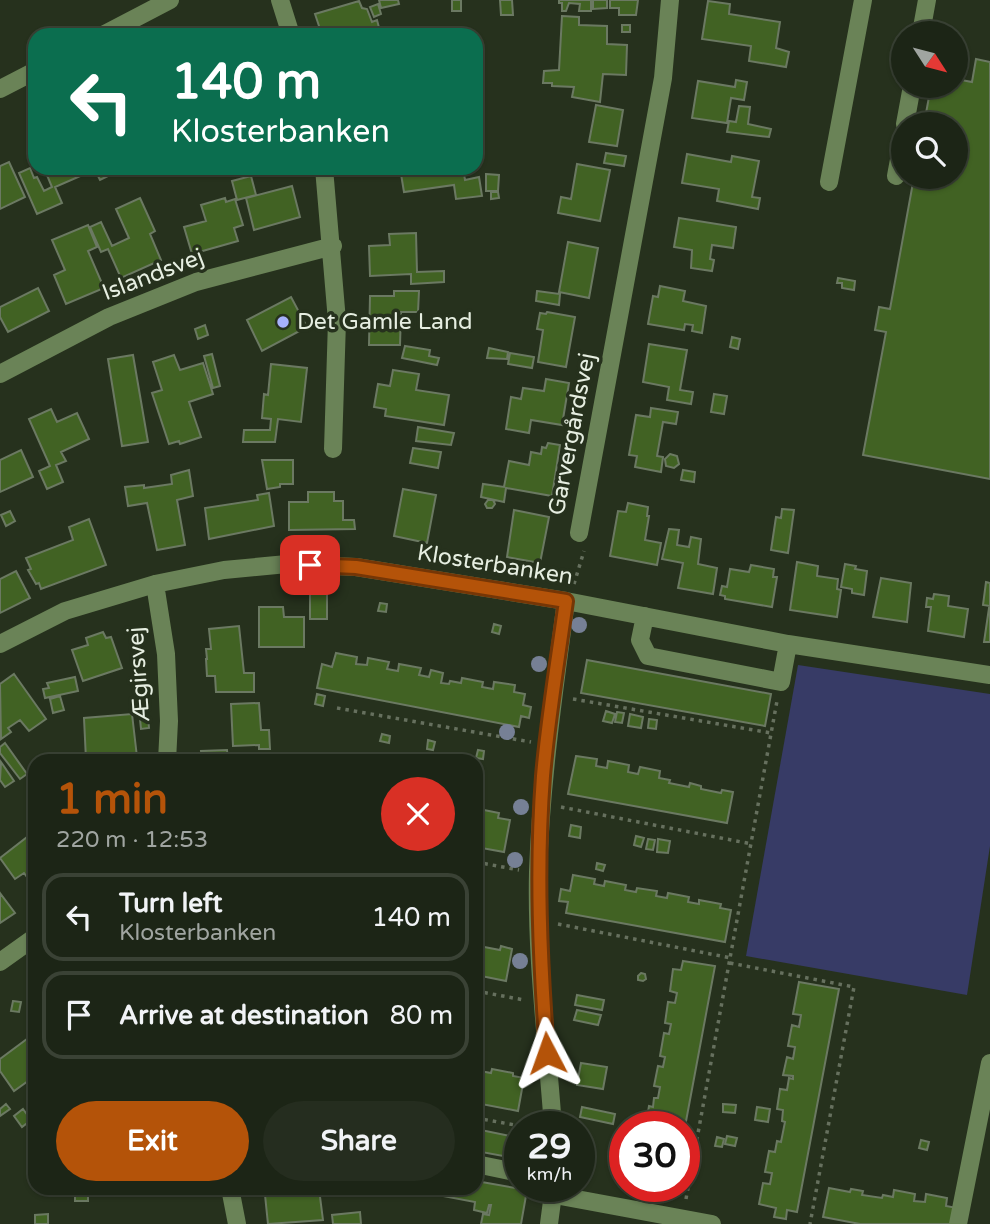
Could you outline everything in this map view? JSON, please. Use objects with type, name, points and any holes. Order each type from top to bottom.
[{"type":"street","points":[[116,28],[170,0]]},
{"type":"street","points":[[280,0],[289,28]]},
{"type":"street","name":"Garvergårdsvej","points":[[579,534],[663,78],[670,0]]},
{"type":"street","points":[[829,181],[863,0]]},
{"type":"street","points":[[923,21],[927,0]]},
{"type":"street","points":[[0,89],[28,75]]},
{"type":"street","points":[[325,175],[333,246],[337,321],[333,449]]},
{"type":"street","name":"Islandsvej","points":[[0,374],[109,317],[196,282],[333,246]]},
{"type":"street","name":"Klosterbanken","points":[[0,644],[65,611],[155,584],[224,570],[301,564],[356,567],[566,601],[788,644],[990,675]]},
{"type":"street","name":"Ægirsvej","points":[[155,584],[166,653],[167,754]]},
{"type":"street","points":[[552,1111],[538,874],[547,745],[566,601]]},
{"type":"street","points":[[645,617],[640,640],[648,656],[781,682],[788,644]]},
{"type":"street","points":[[0,962],[28,942]]},
{"type":"street","points":[[958,1224],[990,1063]]},
{"type":"street","points":[[483,1165],[504,1170]]},
{"type":"street","points":[[231,1195],[237,1224]]},
{"type":"street","points":[[595,1200],[712,1224]]},
{"type":"street","points":[[549,1224],[553,1202]]},
{"type":"path","name":"Garvergårdsvej","points":[[566,601],[578,574],[585,544],[579,534]]},
{"type":"path","points":[[683,1219],[781,682]]},
{"type":"path","points":[[554,696],[771,733]]},
{"type":"path","points":[[337,708],[547,745]]},
{"type":"path","points":[[542,803],[752,844]]},
{"type":"path","points":[[483,863],[538,874]]},
{"type":"path","points":[[539,920],[854,987],[810,1224]]},
{"type":"path","points":[[483,992],[544,1004]]},
{"type":"path","points":[[483,1119],[504,1123]]},
{"type":"shaded area","points":[[798,665],[990,694],[990,846],[967,995],[746,956]]},
{"type":"building","points":[[379,0],[398,0],[399,4],[381,8]]},
{"type":"building","points":[[452,0],[461,0],[461,11],[452,11]]},
{"type":"building","points":[[500,0],[512,0],[513,15],[501,15]]},
{"type":"building","points":[[559,0],[591,0],[591,11],[579,11],[580,4],[569,3],[566,11],[562,11],[562,3],[559,3]]},
{"type":"building","points":[[593,0],[607,0],[607,8],[593,9]]},
{"type":"building","points":[[610,0],[638,0],[636,15],[619,15],[619,8],[610,8]]},
{"type":"building","points":[[359,1],[362,8],[367,9],[372,22],[377,20],[379,28],[320,28],[315,14]]},
{"type":"building","points":[[708,1],[730,4],[729,14],[780,22],[776,48],[789,52],[786,67],[749,61],[751,46],[702,39]]},
{"type":"building","points":[[378,4],[381,14],[374,17],[370,7]]},
{"type":"building","points":[[562,16],[579,17],[579,25],[607,26],[607,44],[627,45],[626,75],[603,74],[600,102],[572,97],[574,87],[543,83],[544,71],[559,70]]},
{"type":"building","points":[[622,25],[630,25],[630,32],[622,32]]},
{"type":"building","points":[[976,59],[990,62],[990,479],[863,455],[886,332],[875,330],[879,307],[890,309],[912,189],[968,189],[968,112],[926,112],[929,98],[968,98],[968,81],[972,82]]},
{"type":"building","points":[[736,80],[747,82],[744,100],[731,98],[727,123],[692,118],[698,81],[735,87]]},
{"type":"building","points":[[596,105],[623,110],[617,146],[589,142]]},
{"type":"building","points":[[739,106],[750,107],[748,124],[771,129],[769,137],[727,132],[729,121],[736,122]]},
{"type":"building","points":[[606,153],[626,156],[624,166],[604,163]]},
{"type":"building","points":[[687,154],[731,162],[732,156],[759,161],[752,197],[760,198],[758,209],[717,201],[719,189],[682,183]]},
{"type":"building","points":[[9,162],[25,197],[0,209],[0,166]]},
{"type":"building","points":[[577,164],[610,170],[600,221],[558,213],[561,197],[571,199]]},
{"type":"building","points":[[28,169],[28,175],[37,177],[44,191],[52,187],[47,175],[83,175],[55,187],[62,203],[37,214],[19,173]]},
{"type":"building","points":[[486,174],[499,175],[498,191],[486,191]]},
{"type":"building","points":[[401,175],[464,175],[465,180],[479,177],[482,196],[456,199],[454,185],[404,192]]},
{"type":"building","points":[[251,176],[256,195],[237,200],[232,181]]},
{"type":"building","points":[[292,186],[300,217],[254,230],[246,198]]},
{"type":"building","points":[[491,192],[498,192],[499,198],[491,199]]},
{"type":"building","points":[[140,198],[155,231],[150,234],[161,260],[121,278],[108,249],[101,252],[90,227],[101,222],[112,246],[129,238],[116,209]]},
{"type":"building","points":[[225,198],[226,202],[235,199],[243,225],[234,228],[238,241],[192,254],[184,227],[206,221],[201,205]]},
{"type":"building","points":[[679,218],[736,227],[733,248],[712,245],[712,271],[691,268],[692,250],[674,247]]},
{"type":"building","points":[[88,225],[97,247],[88,251],[104,288],[66,304],[54,275],[65,270],[52,240]]},
{"type":"building","points":[[416,233],[417,272],[444,271],[444,282],[411,284],[411,274],[370,276],[369,246],[390,245],[389,234]]},
{"type":"building","points":[[568,242],[598,248],[589,298],[559,292]]},
{"type":"building","points":[[838,278],[855,281],[854,290],[842,288],[842,283],[837,283]]},
{"type":"building","points":[[660,286],[685,291],[683,301],[706,306],[702,333],[692,331],[693,325],[685,324],[684,330],[648,324],[653,296],[658,297]]},
{"type":"building","points":[[38,288],[49,311],[8,332],[0,317],[0,307]]},
{"type":"building","points":[[394,291],[419,291],[418,312],[401,312],[400,345],[369,345],[370,296],[394,296]]},
{"type":"building","points":[[537,291],[560,294],[559,305],[536,301]]},
{"type":"building","points":[[291,297],[307,327],[262,351],[247,320]]},
{"type":"building","points":[[540,313],[575,317],[566,367],[538,362],[543,330],[537,329]]},
{"type":"building","points":[[205,325],[208,335],[198,339],[195,329]]},
{"type":"building","points":[[732,337],[740,339],[738,349],[730,347]]},
{"type":"building","points":[[649,344],[687,350],[680,390],[693,392],[691,404],[667,400],[669,387],[643,382]]},
{"type":"building","points":[[405,346],[430,350],[429,356],[439,358],[437,365],[402,358]]},
{"type":"building","points":[[489,348],[508,352],[507,359],[487,358]]},
{"type":"building","points":[[510,353],[534,357],[532,368],[508,364]]},
{"type":"building","points":[[212,354],[220,386],[213,388],[204,356]]},
{"type":"building","points":[[133,355],[148,442],[122,446],[108,359]]},
{"type":"building","points":[[174,355],[180,370],[203,363],[213,394],[189,402],[201,437],[180,444],[179,441],[169,444],[152,393],[162,390],[153,362]]},
{"type":"building","points":[[271,364],[307,368],[301,422],[278,419],[275,442],[243,442],[244,430],[270,430],[271,419],[262,418],[264,394],[268,395]]},
{"type":"building","points":[[393,370],[419,374],[416,390],[449,395],[444,425],[385,416],[386,409],[374,407],[378,384],[390,386]]},
{"type":"building","points":[[546,379],[569,383],[562,425],[531,420],[529,433],[506,429],[511,397],[521,399],[523,388],[544,391]]},
{"type":"building","points":[[714,394],[727,396],[724,414],[711,412]]},
{"type":"building","points":[[651,408],[678,412],[676,424],[663,422],[657,456],[663,457],[661,472],[635,467],[637,456],[629,455],[636,415],[650,417]]},
{"type":"building","points":[[51,409],[57,422],[77,413],[89,439],[61,452],[66,461],[56,465],[63,482],[47,489],[39,471],[50,466],[29,419]]},
{"type":"building","points":[[418,427],[454,433],[451,445],[416,441]]},
{"type":"building","points":[[548,443],[560,445],[552,496],[506,488],[504,502],[481,497],[483,484],[504,487],[509,461],[529,465],[531,452],[541,454],[542,447],[546,448]]},
{"type":"building","points":[[413,448],[441,452],[438,468],[410,463]]},
{"type":"building","points":[[21,450],[33,477],[0,492],[0,460]]},
{"type":"building","points":[[670,454],[677,456],[679,464],[674,468],[666,466],[665,459]]},
{"type":"building","points":[[262,460],[293,460],[293,484],[280,484],[280,487],[267,489]]},
{"type":"building","points":[[189,470],[193,496],[177,500],[185,545],[157,550],[147,503],[128,506],[125,487],[144,485],[144,488],[172,484],[171,475]]},
{"type":"building","points":[[683,470],[695,472],[694,482],[681,480]]},
{"type":"building","points":[[403,489],[436,495],[427,543],[394,536]]},
{"type":"building","points":[[308,492],[334,492],[334,501],[343,501],[343,520],[354,520],[355,529],[289,530],[289,502],[308,502]]},
{"type":"building","points":[[269,493],[274,526],[209,539],[205,508],[258,500],[257,495]]},
{"type":"building","points":[[488,500],[493,500],[495,504],[492,508],[487,508],[485,504]]},
{"type":"building","points":[[628,503],[648,507],[645,540],[661,543],[657,565],[610,556],[618,511],[626,512]]},
{"type":"building","points":[[782,509],[794,510],[788,553],[771,550],[776,517],[781,518]]},
{"type":"building","points":[[514,510],[549,517],[540,563],[507,557]]},
{"type":"building","points":[[10,511],[15,521],[6,526],[1,515]]},
{"type":"building","points":[[89,519],[106,565],[41,589],[28,570],[31,569],[26,558],[73,540],[69,527]]},
{"type":"building","points":[[669,529],[679,530],[677,545],[689,547],[691,537],[701,539],[698,564],[717,568],[713,594],[678,588],[683,563],[662,559]]},
{"type":"building","points":[[797,562],[818,566],[817,576],[838,579],[837,589],[841,590],[837,617],[790,610]]},
{"type":"building","points":[[845,564],[867,571],[864,595],[841,587]]},
{"type":"building","points":[[751,565],[774,569],[773,577],[777,577],[772,607],[725,599],[725,596],[720,595],[722,586],[727,587],[730,569],[749,572]]},
{"type":"building","points":[[16,571],[30,598],[0,613],[0,579]]},
{"type":"building","points":[[881,578],[911,583],[907,622],[873,617]]},
{"type":"building","points":[[986,582],[990,583],[990,606],[983,605]]},
{"type":"building","points":[[310,594],[327,594],[327,619],[310,619]]},
{"type":"building","points":[[934,594],[949,596],[948,606],[968,609],[964,637],[928,631],[931,607],[926,607],[927,598],[933,599]]},
{"type":"building","points":[[380,603],[387,604],[386,612],[378,611]]},
{"type":"building","points":[[259,607],[283,607],[284,617],[304,617],[304,647],[259,647]]},
{"type":"building","points":[[989,608],[990,642],[984,642]]},
{"type":"building","points":[[494,624],[501,626],[499,634],[492,632]]},
{"type":"building","points":[[239,626],[244,673],[254,673],[254,692],[216,692],[215,676],[207,676],[206,649],[211,649],[209,629]]},
{"type":"building","points":[[103,632],[106,638],[111,637],[122,668],[83,681],[72,650],[88,645],[86,638]]},
{"type":"building","points":[[336,653],[357,657],[356,664],[367,665],[368,658],[389,662],[387,669],[398,671],[399,664],[421,668],[419,675],[429,677],[431,670],[443,673],[441,683],[461,683],[462,678],[483,682],[482,687],[493,689],[494,682],[515,685],[514,692],[525,694],[523,705],[531,707],[529,718],[521,716],[519,727],[317,688],[322,664],[332,667]]},
{"type":"building","points":[[587,660],[771,694],[765,726],[581,693]]},
{"type":"building","points":[[14,674],[46,719],[29,731],[20,720],[8,728],[11,732],[1,739],[0,684]]},
{"type":"building","points":[[75,677],[78,691],[45,698],[43,689],[49,688],[47,683]]},
{"type":"building","points":[[317,694],[325,696],[323,706],[315,704]]},
{"type":"building","points":[[60,696],[64,710],[53,713],[50,699]]},
{"type":"building","points":[[259,703],[261,730],[269,730],[270,749],[259,749],[259,745],[233,746],[231,704]]},
{"type":"building","points":[[606,711],[615,714],[612,723],[603,721]]},
{"type":"building","points":[[617,712],[624,713],[622,723],[615,722]]},
{"type":"building","points":[[132,714],[137,754],[86,754],[84,718]]},
{"type":"building","points":[[630,714],[643,717],[641,728],[628,726]]},
{"type":"building","points":[[148,718],[149,728],[141,729],[140,719]]},
{"type":"building","points":[[649,719],[657,720],[656,729],[648,728]]},
{"type":"building","points":[[382,734],[390,736],[389,743],[380,741]]},
{"type":"building","points":[[428,740],[435,742],[433,750],[427,749]]},
{"type":"building","points":[[5,743],[27,774],[20,779],[0,753],[0,747]]},
{"type":"building","points":[[227,750],[227,754],[201,754],[201,751]]},
{"type":"building","points":[[576,756],[597,759],[596,766],[607,768],[608,761],[629,765],[628,772],[638,774],[640,767],[660,771],[659,778],[670,780],[669,783],[689,787],[690,783],[701,786],[701,789],[721,793],[722,790],[733,792],[727,823],[568,794]]},
{"type":"building","points":[[1,762],[14,781],[5,787],[0,780]]},
{"type":"building","points":[[483,810],[499,813],[498,818],[510,820],[504,852],[483,848]]},
{"type":"building","points":[[571,825],[581,827],[580,838],[569,836]]},
{"type":"building","points":[[28,836],[28,878],[24,873],[15,879],[0,858]]},
{"type":"building","points":[[636,836],[644,838],[641,847],[634,845]]},
{"type":"building","points":[[648,839],[655,840],[653,850],[646,849]]},
{"type":"building","points":[[658,839],[670,841],[668,853],[657,852]]},
{"type":"building","points":[[597,863],[605,865],[603,871],[596,869]]},
{"type":"building","points":[[573,875],[595,879],[594,884],[604,886],[605,881],[626,885],[625,890],[636,892],[637,888],[657,891],[656,896],[667,898],[668,893],[689,897],[688,902],[699,904],[699,900],[721,904],[720,908],[731,910],[725,942],[566,913],[568,902],[559,901],[561,889],[570,891]]},
{"type":"building","points":[[0,893],[15,913],[0,923]]},
{"type":"building","points":[[501,946],[512,949],[506,981],[483,976],[483,947],[500,950]]},
{"type":"building","points":[[683,961],[715,966],[688,1111],[648,1111],[649,1106],[653,1107],[654,1098],[658,1098],[660,1087],[654,1086],[658,1066],[663,1067],[665,1057],[660,1056],[664,1033],[669,1034],[671,1024],[665,1023],[668,1002],[675,1003],[677,993],[670,991],[673,969],[681,970]]},
{"type":"building","points":[[641,973],[645,974],[646,979],[643,981],[638,980]]},
{"type":"building","points":[[799,982],[839,989],[797,1212],[787,1210],[786,1219],[774,1217],[776,1208],[759,1204],[763,1183],[770,1184],[772,1173],[765,1172],[769,1151],[775,1152],[777,1141],[781,1142],[785,1122],[782,1121],[783,1110],[777,1109],[780,1089],[787,1090],[789,1078],[793,1079],[793,1076],[783,1075],[787,1057],[793,1059],[795,1047],[788,1046],[792,1025],[799,1027],[801,1015],[793,1014]]},
{"type":"building","points":[[577,995],[604,1000],[602,1010],[575,1005]]},
{"type":"building","points":[[13,1001],[21,1002],[19,1012],[11,1011]]},
{"type":"building","points":[[577,1010],[601,1015],[598,1025],[574,1020]]},
{"type":"building","points":[[28,1038],[28,1081],[14,1091],[0,1071],[0,1059]]},
{"type":"building","points":[[581,1063],[607,1067],[603,1089],[577,1085]]},
{"type":"building","points":[[492,1069],[524,1078],[518,1111],[483,1104],[483,1072],[491,1073]]},
{"type":"building","points":[[6,1104],[10,1109],[0,1116],[0,1109]]},
{"type":"building","points":[[723,1104],[736,1105],[735,1113],[723,1112]]},
{"type":"building","points":[[582,1107],[609,1113],[609,1123],[595,1120],[595,1111],[581,1111]]},
{"type":"building","points":[[757,1107],[770,1109],[768,1122],[755,1120]]},
{"type":"building","points":[[23,1109],[28,1116],[28,1122],[22,1127],[14,1116]]},
{"type":"building","points":[[483,1130],[504,1135],[504,1156],[483,1152]]},
{"type":"building","points":[[727,1136],[737,1138],[735,1146],[725,1144]]},
{"type":"building","points":[[717,1137],[724,1139],[722,1147],[715,1146]]},
{"type":"building","points":[[921,1140],[929,1142],[927,1150],[919,1148]]},
{"type":"building","points":[[483,1182],[504,1186],[504,1202],[525,1202],[521,1224],[481,1224],[483,1214],[489,1215],[491,1205],[487,1213],[474,1210],[475,1202],[438,1195],[483,1195]]},
{"type":"building","points":[[829,1188],[850,1192],[851,1189],[863,1191],[862,1195],[882,1198],[883,1195],[893,1197],[894,1190],[915,1194],[914,1201],[925,1202],[926,1194],[947,1198],[946,1206],[957,1208],[954,1224],[860,1224],[823,1217]]},
{"type":"building","points":[[75,1195],[88,1195],[88,1201],[75,1201]]},
{"type":"building","points":[[265,1195],[320,1195],[323,1220],[268,1224]]},
{"type":"building","points":[[360,1212],[361,1224],[333,1224],[332,1215]]},
{"type":"building","points":[[48,1214],[48,1224],[35,1224],[35,1215]]},
{"type":"place","name":"Det Gamle Land","points":[[283,322]]},
{"type":"route","points":[[310,565],[356,567],[566,601],[543,775],[538,874],[539,944],[547,1053]]}]
